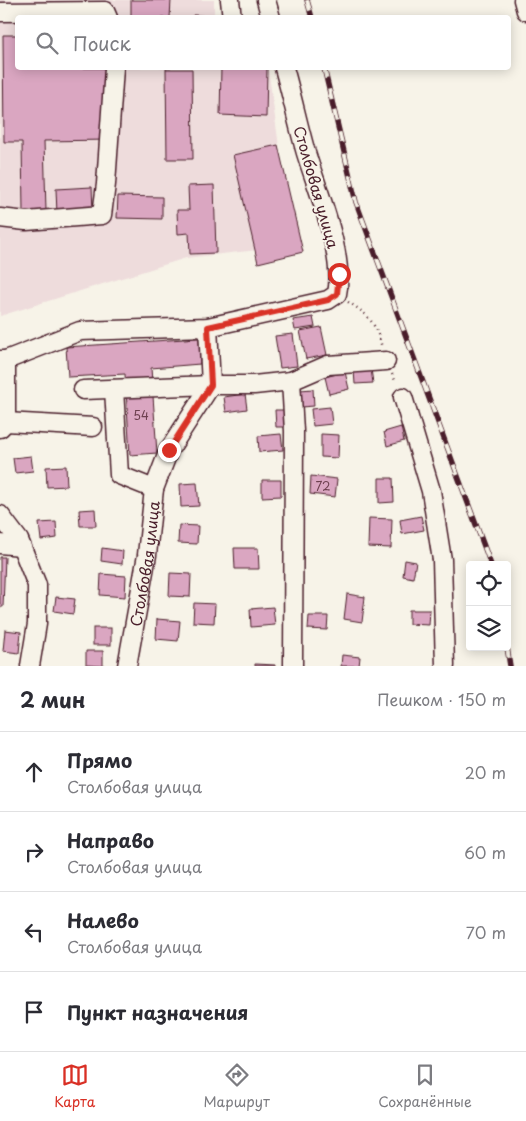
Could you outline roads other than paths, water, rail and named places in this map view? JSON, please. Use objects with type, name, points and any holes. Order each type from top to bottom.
[{"type":"street","points":[[230,0],[232,15]]},
{"type":"street","points":[[266,0],[270,15]]},
{"type":"street","points":[[523,0],[526,11]]},
{"type":"street","points":[[0,12],[106,11],[107,15]]},
{"type":"street","points":[[0,218],[26,221],[102,215],[114,70]]},
{"type":"street","name":"Столбовая улица","points":[[208,327],[328,300],[337,294],[339,274],[335,247],[306,151],[285,70]]},
{"type":"street","points":[[93,427],[2,425],[3,360],[80,331],[208,327],[211,385]]},
{"type":"street","points":[[83,390],[254,385],[291,381],[328,365],[386,361]]},
{"type":"street","points":[[291,381],[294,430],[293,666]]},
{"type":"street","name":"Столбовая улица","points":[[127,666],[147,554],[154,488],[169,450],[211,385]]},
{"type":"street","points":[[114,389],[119,475],[154,488]]},
{"type":"street","points":[[403,397],[431,491],[442,560],[445,666]]},
{"type":"street","points":[[0,515],[19,540],[38,586],[37,624],[30,666]]},
{"type":"street","points":[[0,544],[22,546]]},
{"type":"railway","points":[[307,0],[311,15]]},
{"type":"railway","points":[[324,70],[356,202],[490,561]]},
{"type":"railway","points":[[508,651],[510,666]]}]
